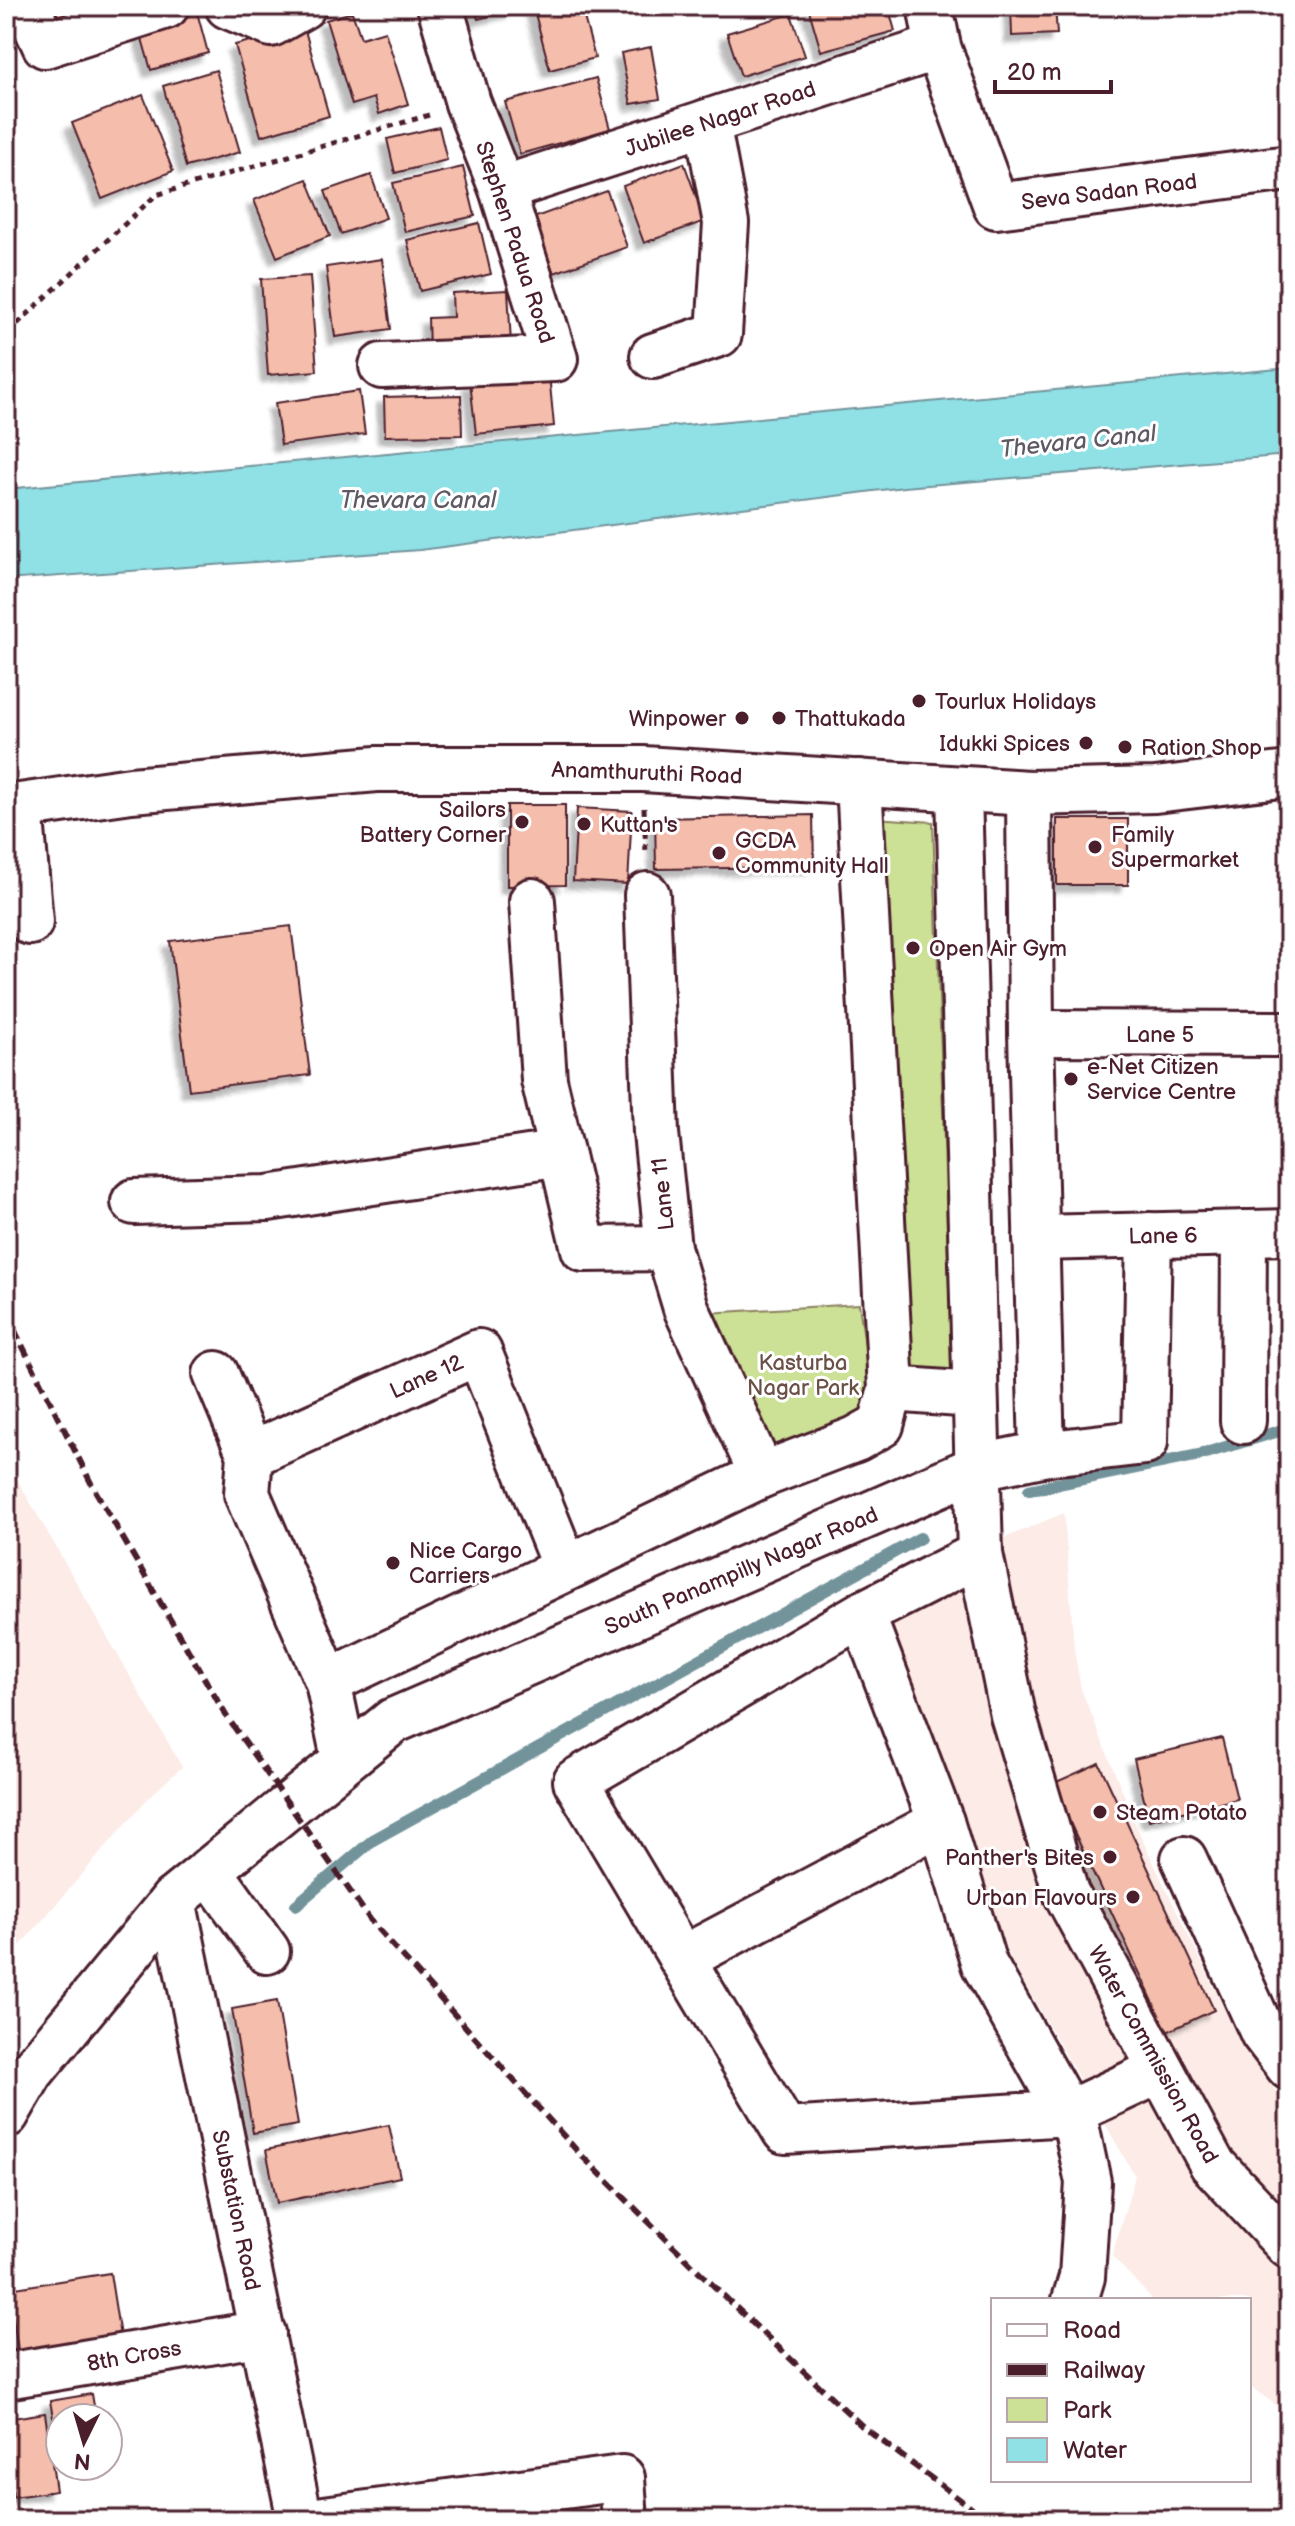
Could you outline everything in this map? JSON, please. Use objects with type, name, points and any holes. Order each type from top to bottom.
[{"type":"street","points":[[27,6],[45,45],[166,6]]},
{"type":"street","points":[[228,6],[271,24],[303,6]]},
{"type":"street","name":"Stephen Padua Road","points":[[382,366],[555,359],[502,189],[468,103],[440,6]]},
{"type":"street","name":"Jubilee Nagar Road","points":[[502,189],[707,122],[934,26]]},
{"type":"street","name":"Seva Sadan Road","points":[[934,26],[996,206],[1289,168]]},
{"type":"street","points":[[653,356],[719,334],[726,223],[707,122]]},
{"type":"street","name":"Anamthuruthi Road","points":[[13,807],[131,790],[377,769],[643,769],[1029,793],[1155,790],[1289,774]]},
{"type":"street","points":[[328,1682],[762,1475],[856,1439],[881,1425],[891,1389],[859,782]]},
{"type":"street","points":[[959,791],[974,1395],[979,1467]]},
{"type":"street","points":[[1029,793],[1031,1033],[1042,1454]]},
{"type":"street","points":[[13,807],[30,922]]},
{"type":"street","name":"Lane 11","points":[[647,895],[656,1133],[668,1248],[686,1308],[762,1475]]},
{"type":"street","points":[[532,901],[544,1080],[584,1249],[668,1248]]},
{"type":"street","name":"Lane 5","points":[[1031,1033],[1289,1034]]},
{"type":"street","points":[[134,1202],[268,1198],[561,1153]]},
{"type":"street","name":"Lane 6","points":[[1036,1238],[1289,1232]]},
{"type":"street","points":[[1243,1421],[1244,1233]]},
{"type":"street","name":"South Panampilly Nagar Road","points":[[6,2115],[31,2072],[173,1900],[393,1721],[979,1467],[1042,1454],[1145,1442],[1149,1235]]},
{"type":"street","name":"Lane 12","points":[[250,1455],[479,1352],[565,1567]]},
{"type":"street","points":[[216,1374],[250,1455],[247,1494],[328,1682],[344,1758]]},
{"type":"street","points":[[891,1389],[974,1395]]},
{"type":"street","name":"Water Commission Road","points":[[979,1467],[980,1554],[1013,1715],[1066,1893],[1212,2164],[1289,2246]]},
{"type":"street","points":[[980,1554],[862,1614],[576,1781],[785,2131],[1069,2113],[1161,2070]]},
{"type":"street","points":[[862,1614],[941,1822],[984,1964],[1077,2130],[1088,2182],[1082,2277],[1076,2298]]},
{"type":"street","points":[[682,1959],[941,1822]]},
{"type":"street","points":[[1184,1859],[1263,2033],[1289,2067]]},
{"type":"street","points":[[209,1870],[267,1951]]},
{"type":"street","name":"Substation Road","points":[[173,1900],[300,2520]]},
{"type":"street","name":"8th Cross","points":[[6,2376],[263,2333]]},
{"type":"street","points":[[317,2520],[513,2506],[622,2478],[625,2520]]},
{"type":"path","points":[[6,328],[17,324],[156,195],[468,103]]},
{"type":"path","points":[[643,769],[647,895]]},
{"type":"shaded area","points":[[6,1460],[182,1767],[149,1797],[6,1962]]},
{"type":"shaded area","points":[[1064,1513],[1074,1649],[1081,1689],[1141,1837],[1243,2048],[1289,2109],[1289,2414],[1251,2387],[1251,2298],[1151,2298],[1112,2256],[1135,2176],[1009,1956],[878,1591]]},
{"type":"green space","points":[[874,818],[933,822],[952,1375],[904,1374]]},
{"type":"green space","name":"Kasturba Nagar Park","points":[[859,1304],[873,1401],[859,1422],[770,1460],[707,1313]]},
{"type":"water","name":"Thevara Canal","points":[[1289,368],[1289,455],[904,487],[420,550],[6,580],[6,489]]},
{"type":"building","points":[[45,6],[104,6],[54,32]]},
{"type":"building","points":[[474,6],[513,6],[514,10],[478,19]]},
{"type":"building","points":[[533,6],[581,6],[595,58],[550,70]]},
{"type":"building","points":[[824,6],[888,6],[895,31],[821,51],[809,10]]},
{"type":"building","points":[[1011,6],[1055,6],[1057,34],[1012,36]]},
{"type":"building","points":[[197,12],[208,53],[151,70],[139,28]]},
{"type":"building","points":[[352,12],[361,38],[385,31],[408,104],[379,114],[374,98],[352,105],[326,20]]},
{"type":"building","points":[[791,14],[805,56],[741,76],[727,33]]},
{"type":"building","points":[[304,27],[329,116],[261,136],[235,45]]},
{"type":"building","points":[[651,47],[660,99],[631,104],[621,53]]},
{"type":"building","points":[[216,70],[240,152],[186,167],[163,86]]},
{"type":"building","points":[[596,78],[610,129],[520,154],[505,102]]},
{"type":"building","points":[[143,95],[173,171],[102,199],[72,123]]},
{"type":"building","points":[[439,127],[447,160],[395,173],[387,139]]},
{"type":"building","points":[[684,163],[705,221],[644,243],[623,186]]},
{"type":"building","points":[[463,167],[475,216],[405,232],[393,183]]},
{"type":"building","points":[[371,175],[386,218],[341,234],[325,191]]},
{"type":"building","points":[[307,179],[330,236],[277,257],[254,200]]},
{"type":"building","points":[[607,191],[627,247],[554,273],[533,218]]},
{"type":"building","points":[[479,223],[491,274],[420,291],[407,240]]},
{"type":"building","points":[[382,259],[391,329],[335,337],[326,267]]},
{"type":"building","points":[[310,276],[317,371],[268,375],[261,279]]},
{"type":"building","points":[[508,290],[511,344],[429,348],[428,318],[453,317],[452,293]]},
{"type":"building","points":[[549,374],[554,426],[476,434],[470,382]]},
{"type":"building","points":[[359,391],[365,434],[281,445],[275,403]]},
{"type":"building","points":[[461,395],[462,435],[385,436],[384,397]]},
{"type":"building","points":[[507,805],[565,805],[565,885],[507,886]]},
{"type":"building","points":[[577,808],[632,811],[628,884],[573,881]]},
{"type":"building","points":[[813,815],[814,867],[656,869],[655,818]]},
{"type":"building","points":[[1057,819],[1128,819],[1128,885],[1057,885]]},
{"type":"building","points":[[291,926],[310,1075],[189,1090],[170,941]]},
{"type":"building","points":[[1222,1738],[1237,1799],[1149,1820],[1134,1759]]},
{"type":"building","name":"Urban Flavours","points":[[1099,1763],[1214,2010],[1167,2032],[1052,1784]]},
{"type":"building","points":[[277,2001],[298,2125],[253,2133],[232,2009]]},
{"type":"building","points":[[389,2125],[400,2177],[277,2203],[266,2150]]},
{"type":"building","points":[[110,2273],[122,2349],[20,2364],[9,2289]]},
{"type":"building","points":[[92,2394],[93,2402],[50,2402]]},
{"type":"building","points":[[44,2413],[44,2482],[55,2482],[56,2491],[13,2497],[6,2419]]},
{"type":"waterway","points":[[1029,1490],[1199,1455],[1289,1428]]},
{"type":"waterway","points":[[296,1905],[373,1840],[920,1538]]},
{"type":"railway","points":[[6,1313],[92,1485],[227,1717],[374,1925],[579,2153],[728,2300],[862,2426],[987,2520]]},
{"type":"place","name":"Tourlux Holidays","points":[[919,701]]},
{"type":"place","name":"Winpower","points":[[742,718]]},
{"type":"place","name":"Thattukada","points":[[779,718]]},
{"type":"place","name":"Idukki Spices","points":[[1086,743]]},
{"type":"place","name":"Ration Shop","points":[[1125,747]]},
{"type":"place","name":"Sailors Battery Corner","points":[[522,822]]},
{"type":"place","name":"Kuttan's","points":[[584,824]]},
{"type":"place","name":"Family Supermarket","points":[[1095,847]]},
{"type":"place","name":"GCDA Community Hall","points":[[719,853]]},
{"type":"place","name":"Open Air Gym","points":[[913,948]]},
{"type":"place","name":"e-Net Citizen Service Centre","points":[[1071,1079]]},
{"type":"place","name":"Nice Cargo Carriers","points":[[393,1563]]},
{"type":"place","name":"Steam Potato","points":[[1100,1812]]},
{"type":"place","name":"Panther's Bites","points":[[1110,1857]]},
{"type":"place","name":"Urban Flavours","points":[[1133,1897]]}]
